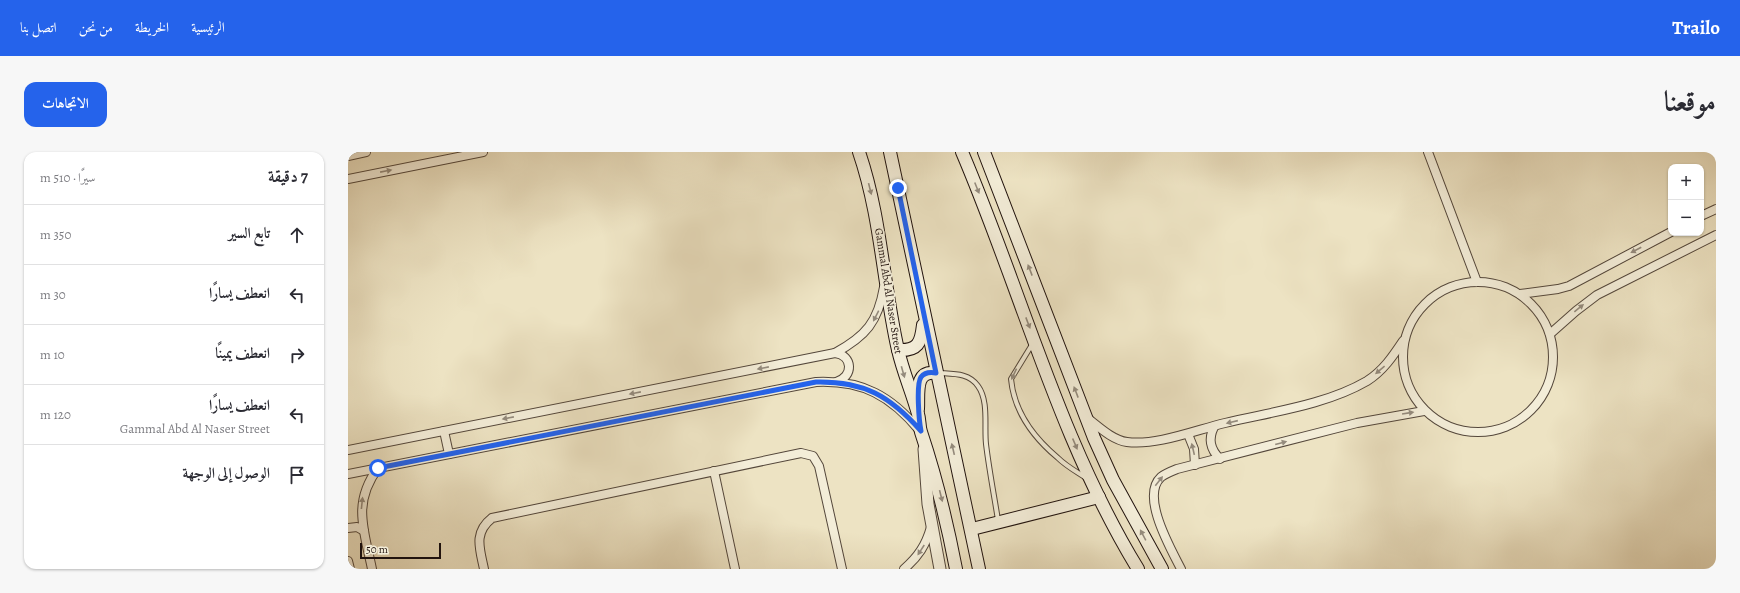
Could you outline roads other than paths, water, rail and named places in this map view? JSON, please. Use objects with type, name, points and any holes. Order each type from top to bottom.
[{"type":"main road","name":"Gammal Abd Al Naser Street","points":[[859,152],[877,222],[898,350],[904,375],[918,414],[922,435],[942,500],[956,569]]},
{"type":"main road","points":[[890,152],[936,373],[972,529],[979,569]]},
{"type":"main road","points":[[962,152],[1066,423],[1099,497],[1138,569]]},
{"type":"main road","points":[[984,152],[1085,416],[1113,480],[1162,569]]},
{"type":"main road","points":[[898,350],[910,350],[920,341],[925,315]]},
{"type":"main road","points":[[918,414],[919,382],[921,377],[926,373],[936,373]]},
{"type":"main road","points":[[972,529],[1099,497]]},
{"type":"street","points":[[348,156],[366,152]]},
{"type":"street","points":[[348,179],[483,152]]},
{"type":"street","points":[[1428,152],[1477,282]]},
{"type":"street","points":[[1704,215],[1716,209]]},
{"type":"street","points":[[1520,294],[1569,286],[1668,234]]},
{"type":"street","points":[[1550,334],[1597,295],[1716,235]]},
{"type":"street","points":[[348,450],[835,353],[850,345],[863,334],[873,321],[881,306],[886,278]]},
{"type":"street","points":[[1085,416],[1112,437],[1126,442],[1151,441],[1188,434],[1339,395],[1368,380],[1390,362],[1404,340],[1411,320],[1424,303],[1441,291],[1461,283],[1492,283],[1506,287],[1520,294],[1538,312],[1550,334],[1554,356],[1551,378],[1541,399],[1526,415],[1507,427],[1486,432],[1463,431],[1442,424],[1424,411],[1409,390],[1402,366],[1404,340]]},
{"type":"street","points":[[835,353],[844,356],[850,364],[848,374],[845,378],[836,382]]},
{"type":"street","points":[[348,474],[816,382],[836,382],[873,392],[890,401],[904,412],[922,435],[925,481],[940,569]]},
{"type":"street","points":[[1181,569],[1160,526],[1155,511],[1155,487],[1161,477],[1178,469],[1357,423],[1424,411]]},
{"type":"street","points":[[1214,427],[1210,433],[1211,448],[1220,459]]},
{"type":"street","points":[[444,431],[449,454]]},
{"type":"street","points":[[1188,434],[1194,449],[1195,465]]},
{"type":"street","points":[[484,569],[479,537],[485,523],[492,518],[801,453],[813,456],[819,466],[842,569]]},
{"type":"street","points":[[372,569],[362,518],[363,498],[370,479],[378,468]]},
{"type":"street","points":[[714,471],[735,569]]},
{"type":"street","points":[[904,569],[913,562],[922,551],[932,526]]},
{"type":"street","points":[[348,528],[357,527],[364,531]]},
{"type":"lane","points":[[1034,341],[1011,379],[1020,414],[1029,427],[1058,459],[1092,482]]},
{"type":"lane","points":[[936,373],[959,374],[970,378],[979,387],[984,402],[986,442],[999,522]]}]
